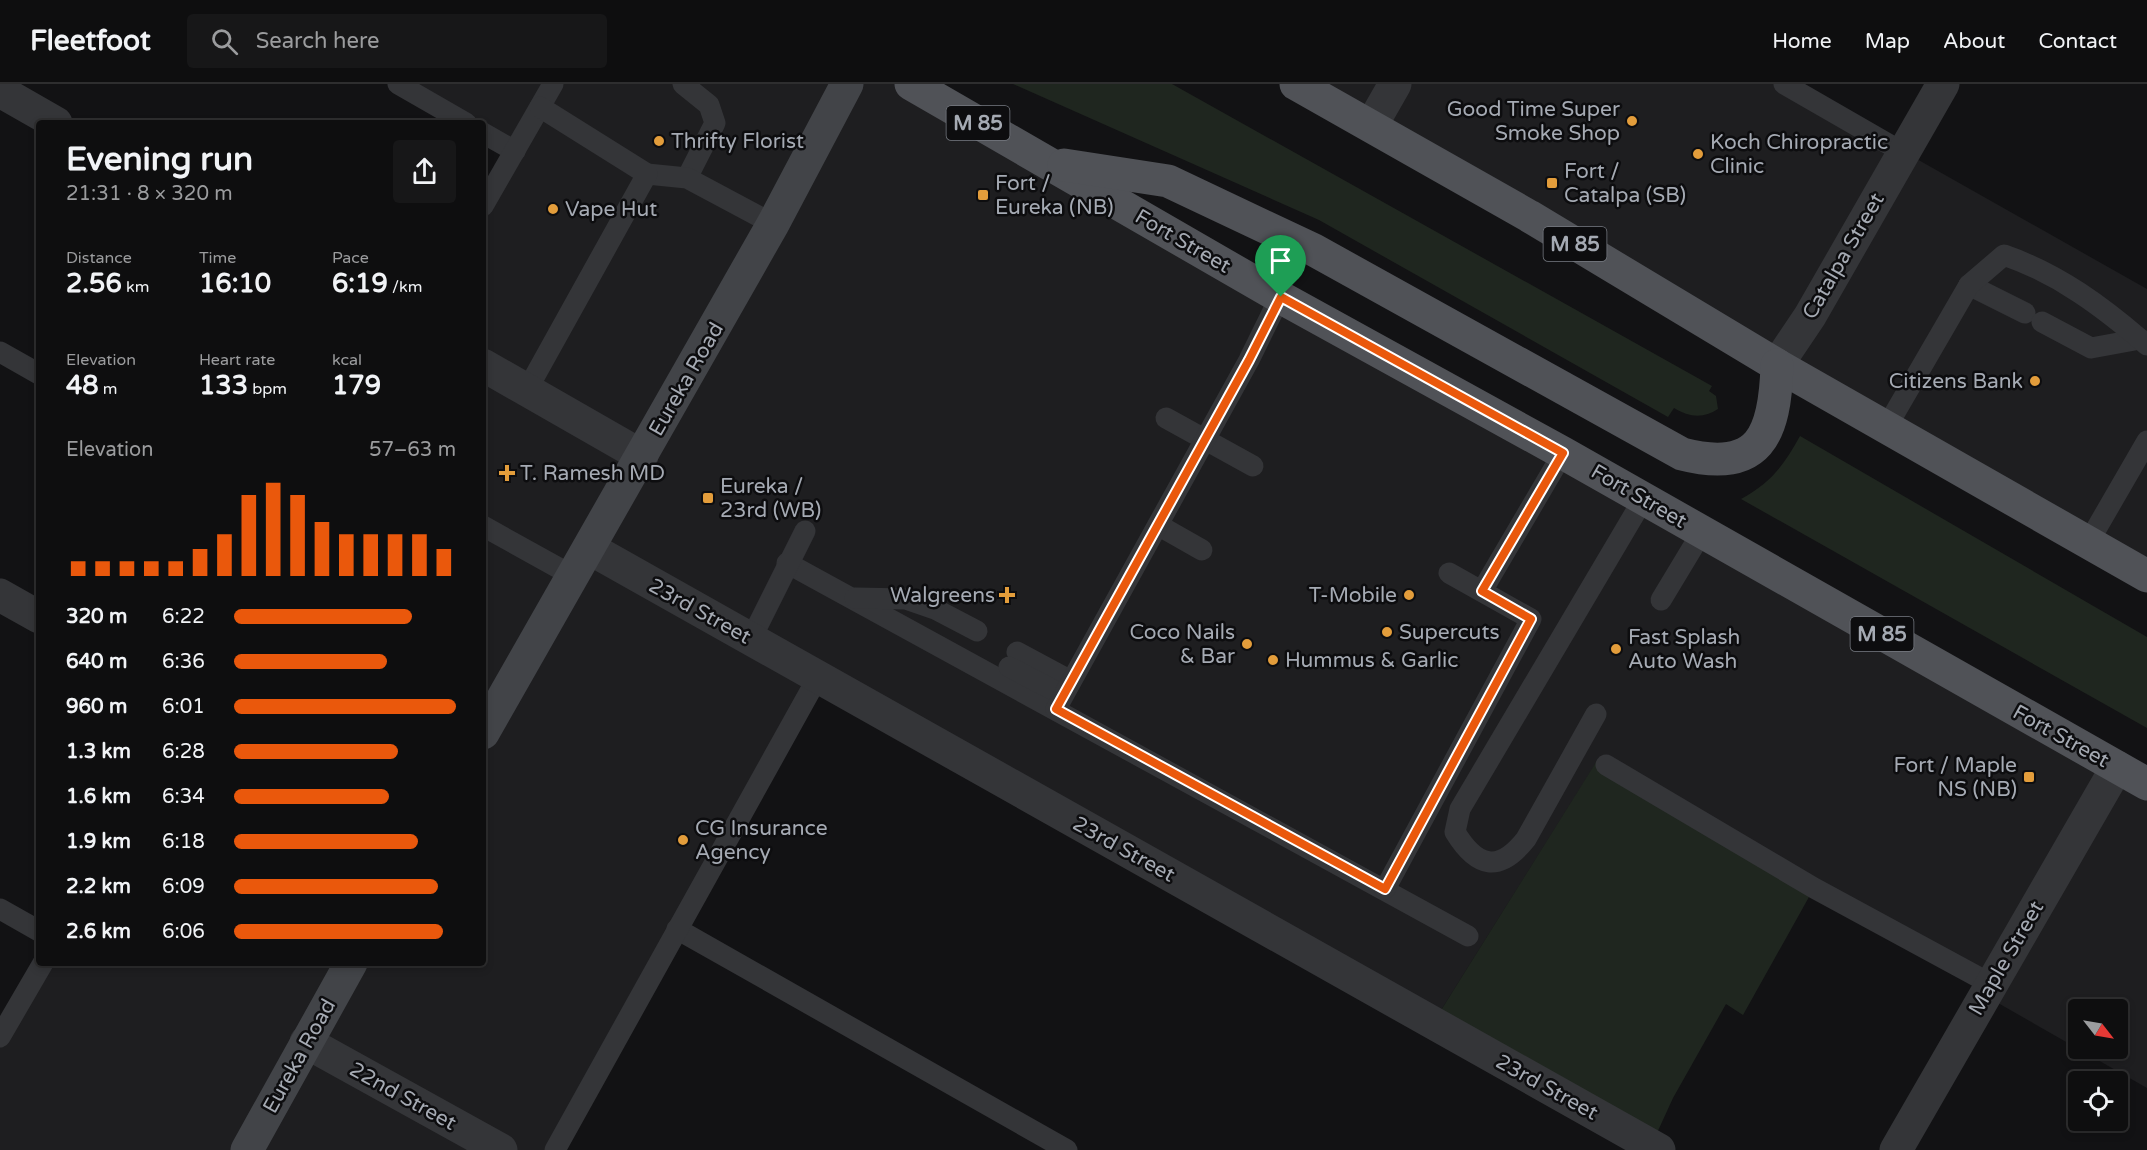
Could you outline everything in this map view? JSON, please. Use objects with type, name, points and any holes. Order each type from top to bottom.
[{"type":"main road","name":"Eureka Road","points":[[486,728],[773,224],[846,84]]},
{"type":"main road","name":"Fort Street","points":[[911,84],[1281,297],[1644,498],[2147,784]]},
{"type":"main road","name":"M 85","points":[[1296,84],[1529,216],[1777,365],[2147,576]]},
{"type":"main road","points":[[1044,162],[1168,181],[1314,250],[1682,454],[1709,461],[1726,461],[1752,449],[1771,420],[1776,398],[1777,365]]},
{"type":"main road","name":"Eureka Road","points":[[247,1150],[349,966]]},
{"type":"street","points":[[1371,126],[1395,84]]},
{"type":"street","name":"Catalpa Street","points":[[1777,365],[1810,316],[1943,84]]},
{"type":"street","points":[[0,91],[51,120]]},
{"type":"street","points":[[486,367],[642,456]]},
{"type":"street","name":"23rd Street","points":[[589,548],[1659,1150]]},
{"type":"street","points":[[0,595],[36,615]]},
{"type":"street","name":"Maple Street","points":[[1896,1150],[2116,766]]},
{"type":"street","name":"22nd Street","points":[[306,1042],[501,1150]]},
{"type":"lane","points":[[398,84],[461,120]]},
{"type":"lane","points":[[486,201],[553,84]]},
{"type":"lane","points":[[683,84],[709,105],[715,123],[687,178]]},
{"type":"lane","points":[[1784,84],[1904,153]]},
{"type":"lane","points":[[540,108],[646,174],[687,178],[773,224]]},
{"type":"lane","points":[[486,135],[515,151]]},
{"type":"lane","points":[[527,390],[646,174]]},
{"type":"lane","points":[[1886,428],[1969,285],[2004,255],[2037,266],[2106,309],[2143,342]]},
{"type":"lane","points":[[1969,285],[2091,348],[2143,342]]},
{"type":"lane","points":[[1063,695],[1205,440],[1281,297]]},
{"type":"lane","points":[[0,352],[36,372]]},
{"type":"lane","points":[[1166,418],[1253,466]]},
{"type":"lane","points":[[2088,543],[2147,441]]},
{"type":"lane","points":[[1482,591],[1563,453]]},
{"type":"lane","points":[[1596,714],[1526,839],[1512,857],[1493,863],[1480,859],[1464,847],[1455,832],[1460,809],[1644,498]]},
{"type":"lane","points":[[1158,525],[1202,550]]},
{"type":"lane","points":[[486,528],[573,576]]},
{"type":"lane","points":[[751,639],[805,531]]},
{"type":"lane","points":[[1661,600],[1702,532]]},
{"type":"lane","points":[[788,563],[892,620],[1063,695]]},
{"type":"lane","points":[[1385,889],[1531,619],[1449,573]]},
{"type":"lane","points":[[852,598],[906,599],[935,609],[973,639],[925,623],[892,620]]},
{"type":"lane","points":[[1013,660],[1063,695],[1385,889],[1468,936]]},
{"type":"lane","points":[[555,1150],[818,677]]},
{"type":"lane","points":[[1606,765],[1814,888],[1991,984]]},
{"type":"lane","points":[[0,909],[36,929]]},
{"type":"lane","points":[[677,929],[1067,1150]]},
{"type":"lane","points":[[0,1038],[42,966]]},
{"type":"shaded area","points":[[398,84],[911,84],[2147,784],[2147,1088],[2128,1077],[2128,1071],[2117,1071],[2096,1059],[2128,1059],[2128,999],[2068,999],[2068,1043],[1984,995],[1991,985],[1598,760],[1433,1023],[818,677],[555,1150],[0,1150],[0,1037],[41,966],[486,966],[486,201],[514,151],[486,126],[486,120],[461,120]]},
{"type":"shaded area","points":[[1013,84],[1172,84],[1712,386],[1709,391],[1716,396],[1718,409],[1696,416],[1674,408],[1668,417],[1319,220]]},
{"type":"shaded area","points":[[1296,84],[1784,84],[2147,289],[2147,576]]},
{"type":"shaded area","points":[[1800,436],[2147,637],[2147,728],[1741,499],[1769,480]]},
{"type":"shaded area","points":[[1598,759],[1814,888],[1743,1015],[1726,1004],[1673,1098],[1651,1146],[1433,1023]]},
{"type":"place","name":"Good Time Super Smoke Shop","points":[[1632,121]]},
{"type":"place","name":"Thrifty Florist","points":[[659,141]]},
{"type":"place","name":"Koch Chiropractic Clinic","points":[[1698,154]]},
{"type":"place","name":"Fort / Catalpa (SB)","points":[[1552,183]]},
{"type":"place","name":"Fort / Eureka (NB)","points":[[983,195]]},
{"type":"place","name":"Vape Hut","points":[[553,209]]},
{"type":"place","name":"Citizens Bank","points":[[2035,381]]},
{"type":"place","name":"T. Ramesh MD","points":[[507,473]]},
{"type":"place","name":"Eureka / 23rd (WB)","points":[[708,498]]},
{"type":"place","name":"Walgreens","points":[[1007,595]]},
{"type":"place","name":"T-Mobile","points":[[1409,595]]},
{"type":"place","name":"Supercuts","points":[[1387,632]]},
{"type":"place","name":"Coco Nails & Bar","points":[[1247,644]]},
{"type":"place","name":"Fast Splash Auto Wash","points":[[1616,649]]},
{"type":"place","name":"Hummus & Garlic","points":[[1273,660]]},
{"type":"place","name":"Fort / Maple NS (NB)","points":[[2029,777]]},
{"type":"place","name":"CG Insurance Agency","points":[[683,840]]},
{"type":"route","points":[[1281,297],[1563,453],[1482,591],[1531,619],[1385,889],[1056,709],[1249,360],[1281,297]]}]
